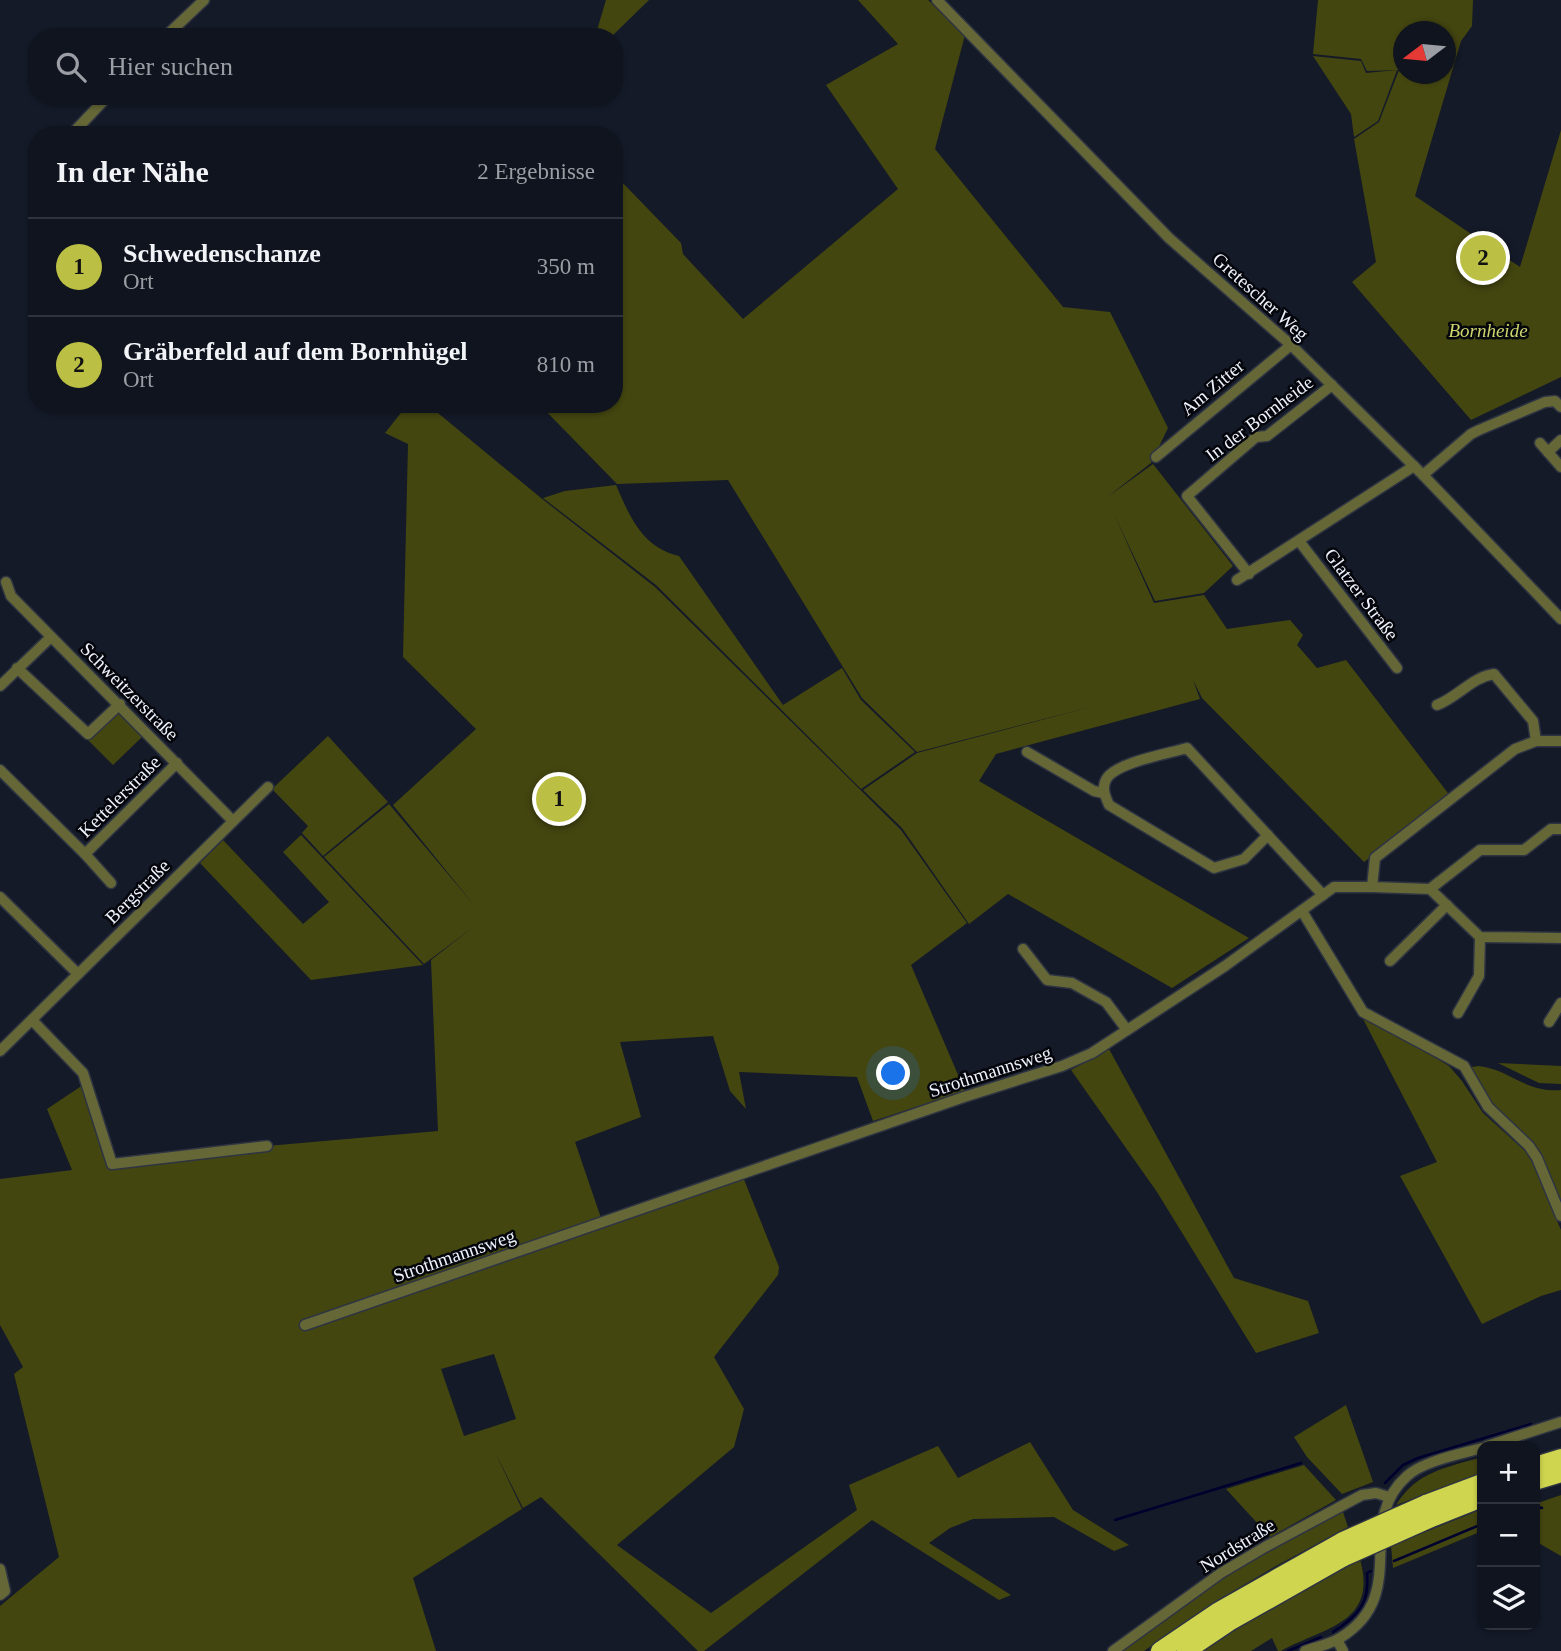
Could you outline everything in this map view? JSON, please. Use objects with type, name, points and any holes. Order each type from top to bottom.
[{"type":"highway","points":[[1540,1464],[1561,1458]]},
{"type":"highway","points":[[1540,1480],[1561,1474]]},
{"type":"highway","points":[[1160,1651],[1219,1611],[1477,1486]]},
{"type":"highway","points":[[1427,1511],[1477,1499]]},
{"type":"highway","points":[[1186,1651],[1343,1549]]},
{"type":"street","points":[[174,28],[204,0]]},
{"type":"street","name":"Gretescher Weg","points":[[937,0],[1168,237],[1291,345],[1423,475],[1561,619]]},
{"type":"street","points":[[80,126],[99,105]]},
{"type":"street","name":"Am Zitter","points":[[1156,457],[1291,345]]},
{"type":"street","name":"In der Bornheide","points":[[1249,574],[1187,496],[1256,437],[1267,436],[1332,385]]},
{"type":"street","points":[[1423,475],[1479,430],[1545,402],[1555,401],[1561,407]]},
{"type":"street","points":[[1548,452],[1561,440]]},
{"type":"street","points":[[1539,443],[1561,467]]},
{"type":"street","points":[[1237,580],[1414,466]]},
{"type":"street","name":"Glatzer Straße","points":[[1299,541],[1397,668]]},
{"type":"street","name":"Schweitzerstraße","points":[[6,582],[11,596],[233,821]]},
{"type":"street","points":[[0,686],[51,637]]},
{"type":"street","points":[[17,668],[88,734],[120,704]]},
{"type":"street","points":[[1437,705],[1448,701],[1482,676],[1494,674],[1534,721],[1536,741]]},
{"type":"street","points":[[1373,887],[1375,858],[1515,749],[1536,741],[1561,741]]},
{"type":"street","points":[[1268,835],[1244,859],[1214,868],[1108,805],[1103,793],[1106,780],[1117,769],[1187,748],[1324,895]]},
{"type":"street","points":[[1027,752],[1094,791],[1103,793]]},
{"type":"street","name":"Kettelerstraße","points":[[85,853],[177,763]]},
{"type":"street","name":"Kettelerstraße","points":[[0,770],[85,853],[111,883]]},
{"type":"street","name":"Bergstraße","points":[[0,1051],[268,787]]},
{"type":"street","points":[[1561,829],[1551,829],[1524,850],[1480,850],[1430,889],[1480,937],[1561,938]]},
{"type":"street","name":"Strothmannsweg","points":[[305,1325],[964,1097],[1062,1066],[1092,1052],[1225,966],[1335,887],[1430,889]]},
{"type":"street","points":[[0,897],[78,974]]},
{"type":"street","points":[[1391,961],[1447,905]]},
{"type":"street","points":[[1302,911],[1363,1012],[1464,1066],[1488,1107],[1529,1146],[1537,1158],[1561,1216]]},
{"type":"street","points":[[1458,1013],[1479,976],[1480,937]]},
{"type":"street","points":[[1023,950],[1047,980],[1072,983],[1106,1002],[1127,1030]]},
{"type":"street","points":[[1549,1022],[1561,1003]]},
{"type":"street","points":[[32,1020],[83,1073],[112,1164],[267,1146]]},
{"type":"street","points":[[1502,1441],[1561,1422]]},
{"type":"street","points":[[1305,1651],[1337,1640],[1365,1618],[1373,1603],[1381,1571],[1380,1533],[1389,1497],[1408,1475],[1420,1468],[1477,1450]]},
{"type":"street","name":"Nordstraße","points":[[1113,1651],[1164,1612],[1265,1546],[1362,1494],[1376,1493],[1389,1497]]},
{"type":"street","points":[[0,1569],[3,1593]]},
{"type":"street","points":[[1337,1640],[1343,1651]]},
{"type":"green space","points":[[606,0],[649,0],[620,28],[598,28]]},
{"type":"green space","points":[[858,0],[928,0],[965,35],[935,149],[1063,307],[1110,312],[1168,428],[1151,463],[1106,498],[1153,464],[1233,566],[1204,593],[1155,601],[1114,514],[1154,603],[1204,595],[1227,629],[1290,620],[1303,635],[1297,645],[1317,668],[1346,660],[1451,797],[1364,862],[1202,698],[1193,680],[1200,699],[996,754],[979,781],[1249,938],[1172,988],[1008,894],[969,924],[902,828],[863,790],[917,753],[1098,705],[917,752],[862,698],[728,480],[617,484],[548,413],[623,413],[623,183],[681,243],[683,254],[743,319],[898,189],[826,85],[898,44]]},
{"type":"green space","name":"Bornheide","points":[[1318,0],[1473,0],[1472,26],[1461,41],[1456,58],[1456,21],[1393,21],[1393,70],[1367,71],[1361,59],[1313,54]]},
{"type":"green space","points":[[1313,56],[1361,61],[1366,73],[1393,70],[1393,81],[1378,121],[1354,137],[1351,114]]},
{"type":"green space","name":"Bornheide","points":[[1394,84],[1448,84],[1415,196],[1520,267],[1561,130],[1561,377],[1471,420],[1352,282],[1376,262],[1354,139],[1379,122]]},
{"type":"green space","points":[[401,413],[438,413],[655,587],[901,830],[967,923],[911,965],[965,1091],[873,1121],[857,1077],[739,1072],[746,1109],[730,1091],[713,1036],[620,1042],[641,1117],[575,1142],[601,1218],[311,1319],[314,1328],[743,1177],[779,1267],[778,1275],[714,1357],[744,1409],[734,1447],[617,1545],[711,1613],[857,1510],[849,1485],[938,1446],[958,1478],[1030,1442],[1073,1510],[1129,1545],[1114,1551],[1054,1517],[973,1519],[950,1528],[929,1543],[1011,1595],[999,1600],[872,1520],[704,1651],[698,1651],[541,1497],[523,1508],[495,1452],[522,1509],[413,1578],[436,1651],[0,1651],[0,1606],[59,1557],[14,1374],[23,1367],[0,1325],[0,1179],[72,1170],[47,1109],[83,1085],[113,1164],[267,1146],[438,1131],[431,960],[472,928],[424,964],[324,857],[389,804],[474,905],[393,805],[476,729],[403,657],[408,444],[385,433]],"holes":[[[494,1354],[516,1419],[464,1436],[441,1369]]]},
{"type":"green space","points":[[616,485],[639,529],[656,546],[679,556],[783,705],[842,668],[861,700],[915,752],[861,789],[656,585],[543,498],[565,491]]},
{"type":"green space","points":[[118,711],[142,737],[113,765],[88,740]]},
{"type":"green space","points":[[328,736],[388,802],[323,856],[302,833],[308,826],[272,789]]},
{"type":"green space","points":[[301,835],[423,965],[311,980],[200,863],[223,840],[303,924],[329,902],[283,852]]},
{"type":"green space","points":[[1360,1013],[1449,1066],[1483,1113],[1525,1151],[1561,1230],[1561,1290],[1541,1296],[1482,1324],[1400,1176],[1437,1162]]},
{"type":"green space","points":[[1109,1049],[1234,1278],[1308,1301],[1319,1333],[1256,1353],[1157,1192],[1071,1070]]},
{"type":"green space","points":[[1498,1063],[1561,1066],[1561,1084],[1539,1083]]},
{"type":"green space","points":[[1479,1066],[1538,1088],[1561,1090],[1561,1202],[1542,1156],[1531,1141],[1491,1103],[1471,1067]]},
{"type":"green space","points":[[1346,1405],[1373,1482],[1342,1494],[1307,1457],[1294,1437]]},
{"type":"green space","points":[[1477,1458],[1477,1475],[1396,1505],[1413,1485],[1445,1468]]},
{"type":"green space","points":[[1304,1465],[1336,1500],[1270,1537],[1226,1489]]},
{"type":"green space","points":[[1561,1495],[1561,1556],[1540,1544],[1540,1502]]},
{"type":"green space","points":[[1342,1509],[1348,1527],[1213,1603],[1144,1651],[1119,1651],[1221,1578]]},
{"type":"green space","points":[[1477,1511],[1477,1533],[1393,1568],[1391,1546]]},
{"type":"green space","points":[[1360,1559],[1364,1581],[1361,1597],[1354,1610],[1330,1628],[1281,1651],[1278,1651],[1272,1638],[1251,1651],[1201,1651],[1301,1589]]},
{"type":"waterway","points":[[1385,1483],[1403,1465],[1418,1458],[1531,1424]]},
{"type":"waterway","points":[[1115,1520],[1301,1463]]},
{"type":"waterway","points":[[1394,1561],[1477,1526]]},
{"type":"waterway","points":[[1333,1632],[1360,1608],[1366,1593],[1367,1573],[1371,1571]]},
{"type":"waterway","points":[[1288,1651],[1321,1637]]},
{"type":"place","name":"Gräberfeld auf dem Bornhügel","points":[[1483,258]]},
{"type":"place","name":"Schwedenschanze","points":[[559,799]]}]
